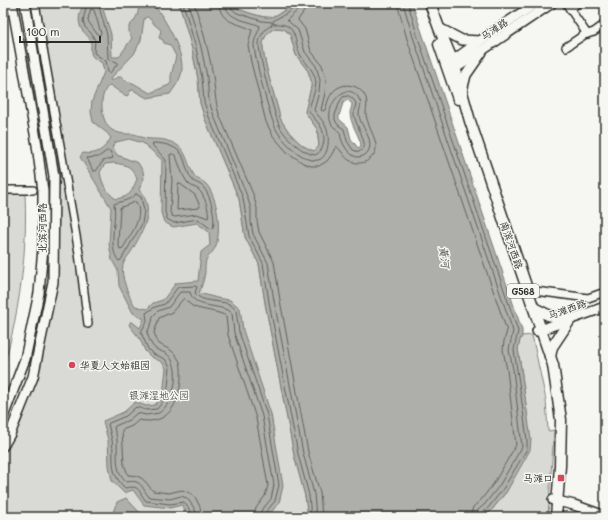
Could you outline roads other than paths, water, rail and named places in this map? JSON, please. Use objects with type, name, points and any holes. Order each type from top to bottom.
[{"type":"highway","name":"南滨河西路","points":[[426,3],[462,91],[470,121],[534,308],[548,366],[557,420],[554,503],[556,517]]},
{"type":"highway","name":"南滨河西路","points":[[430,3],[539,331],[553,365],[562,420],[560,466],[552,517]]},
{"type":"highway","points":[[534,308],[548,315],[570,320],[552,347],[550,357]]},
{"type":"main road","name":"北滨河西路","points":[[3,417],[25,359],[39,293],[43,248],[43,191],[37,145],[12,3]]},
{"type":"main road","name":"北滨河西路","points":[[3,446],[10,434],[33,377],[53,282],[54,176],[24,3]]},
{"type":"main road","name":"马滩路","points":[[451,67],[536,3]]},
{"type":"main road","name":"马滩路","points":[[482,44],[552,3]]},
{"type":"main road","points":[[439,28],[462,40],[482,44],[466,75],[462,91]]},
{"type":"main road","name":"马滩西路","points":[[539,331],[605,307]]},
{"type":"main road","points":[[554,503],[574,505],[605,516]]},
{"type":"main road","points":[[554,503],[592,517]]},
{"type":"street","points":[[36,3],[79,253],[88,324]]},
{"type":"street","points":[[578,3],[568,6],[587,34]]},
{"type":"street","points":[[566,47],[587,34],[594,32],[605,24]]},
{"type":"street","points":[[3,190],[32,190]]},
{"type":"street","points":[[528,290],[588,298],[605,292]]},
{"type":"water","points":[[85,3],[101,3],[111,34],[112,57],[119,57],[132,38],[129,33],[129,26],[137,16],[138,3],[153,3],[169,28],[178,48],[182,67],[181,75],[178,83],[170,94],[147,98],[133,90],[130,91],[127,96],[110,85],[106,89],[102,100],[103,115],[108,126],[112,130],[122,134],[134,134],[147,139],[165,140],[179,147],[183,150],[194,175],[206,184],[213,197],[218,215],[217,241],[214,250],[206,260],[204,277],[199,293],[230,300],[240,308],[243,330],[271,414],[283,486],[279,503],[267,517],[187,517],[187,513],[182,505],[170,508],[144,505],[133,490],[124,493],[112,481],[109,466],[108,440],[103,421],[124,412],[135,402],[146,406],[155,405],[163,395],[166,368],[162,362],[151,357],[145,351],[140,339],[129,325],[131,321],[140,328],[144,319],[133,313],[119,286],[118,271],[112,260],[109,244],[111,208],[80,157],[83,153],[100,151],[111,138],[93,122],[91,112],[92,101],[104,72],[102,63],[92,55],[91,43],[88,36],[80,27],[79,16]],"holes":[[[148,17],[161,30],[159,38],[163,40],[164,43],[170,45],[176,56],[171,76],[171,83],[150,93],[133,83],[126,81],[122,77],[118,77],[111,81],[110,79],[134,54],[141,40],[144,19]],[[129,139],[143,143],[162,160],[161,213],[164,222],[173,227],[197,223],[209,232],[210,245],[201,252],[198,281],[176,283],[163,300],[153,303],[147,309],[135,306],[126,286],[122,270],[124,262],[131,252],[146,221],[147,205],[139,190],[144,178],[143,171],[138,163],[117,155],[112,147],[116,142]],[[114,163],[128,167],[133,171],[137,179],[132,191],[128,195],[116,199],[107,191],[103,184],[100,172],[105,164]]]},
{"type":"water","name":"黄河","points":[[179,3],[234,3],[237,8],[246,12],[271,17],[280,13],[293,3],[412,3],[522,330],[522,336],[518,349],[531,440],[530,450],[507,491],[491,511],[483,517],[308,517],[305,496],[294,455],[259,264],[245,237],[239,199],[205,119],[200,103],[198,79],[192,49]],"holes":[[[277,28],[284,29],[290,34],[296,55],[308,71],[312,83],[305,112],[317,129],[319,146],[314,151],[304,146],[294,138],[280,118],[263,49],[263,43],[266,35]],[[348,100],[352,104],[350,117],[361,143],[361,146],[358,148],[351,139],[348,127],[339,119],[343,103]]]},
{"type":"water","points":[[126,498],[143,516],[142,517],[111,517],[117,502]]},
{"type":"place","name":"华夏人文始祖园","points":[[72,365]]},
{"type":"place","name":"马滩口","points":[[561,478]]},
{"type":"park label","name":"银滩湿地公园","points":[[159,395]]}]
